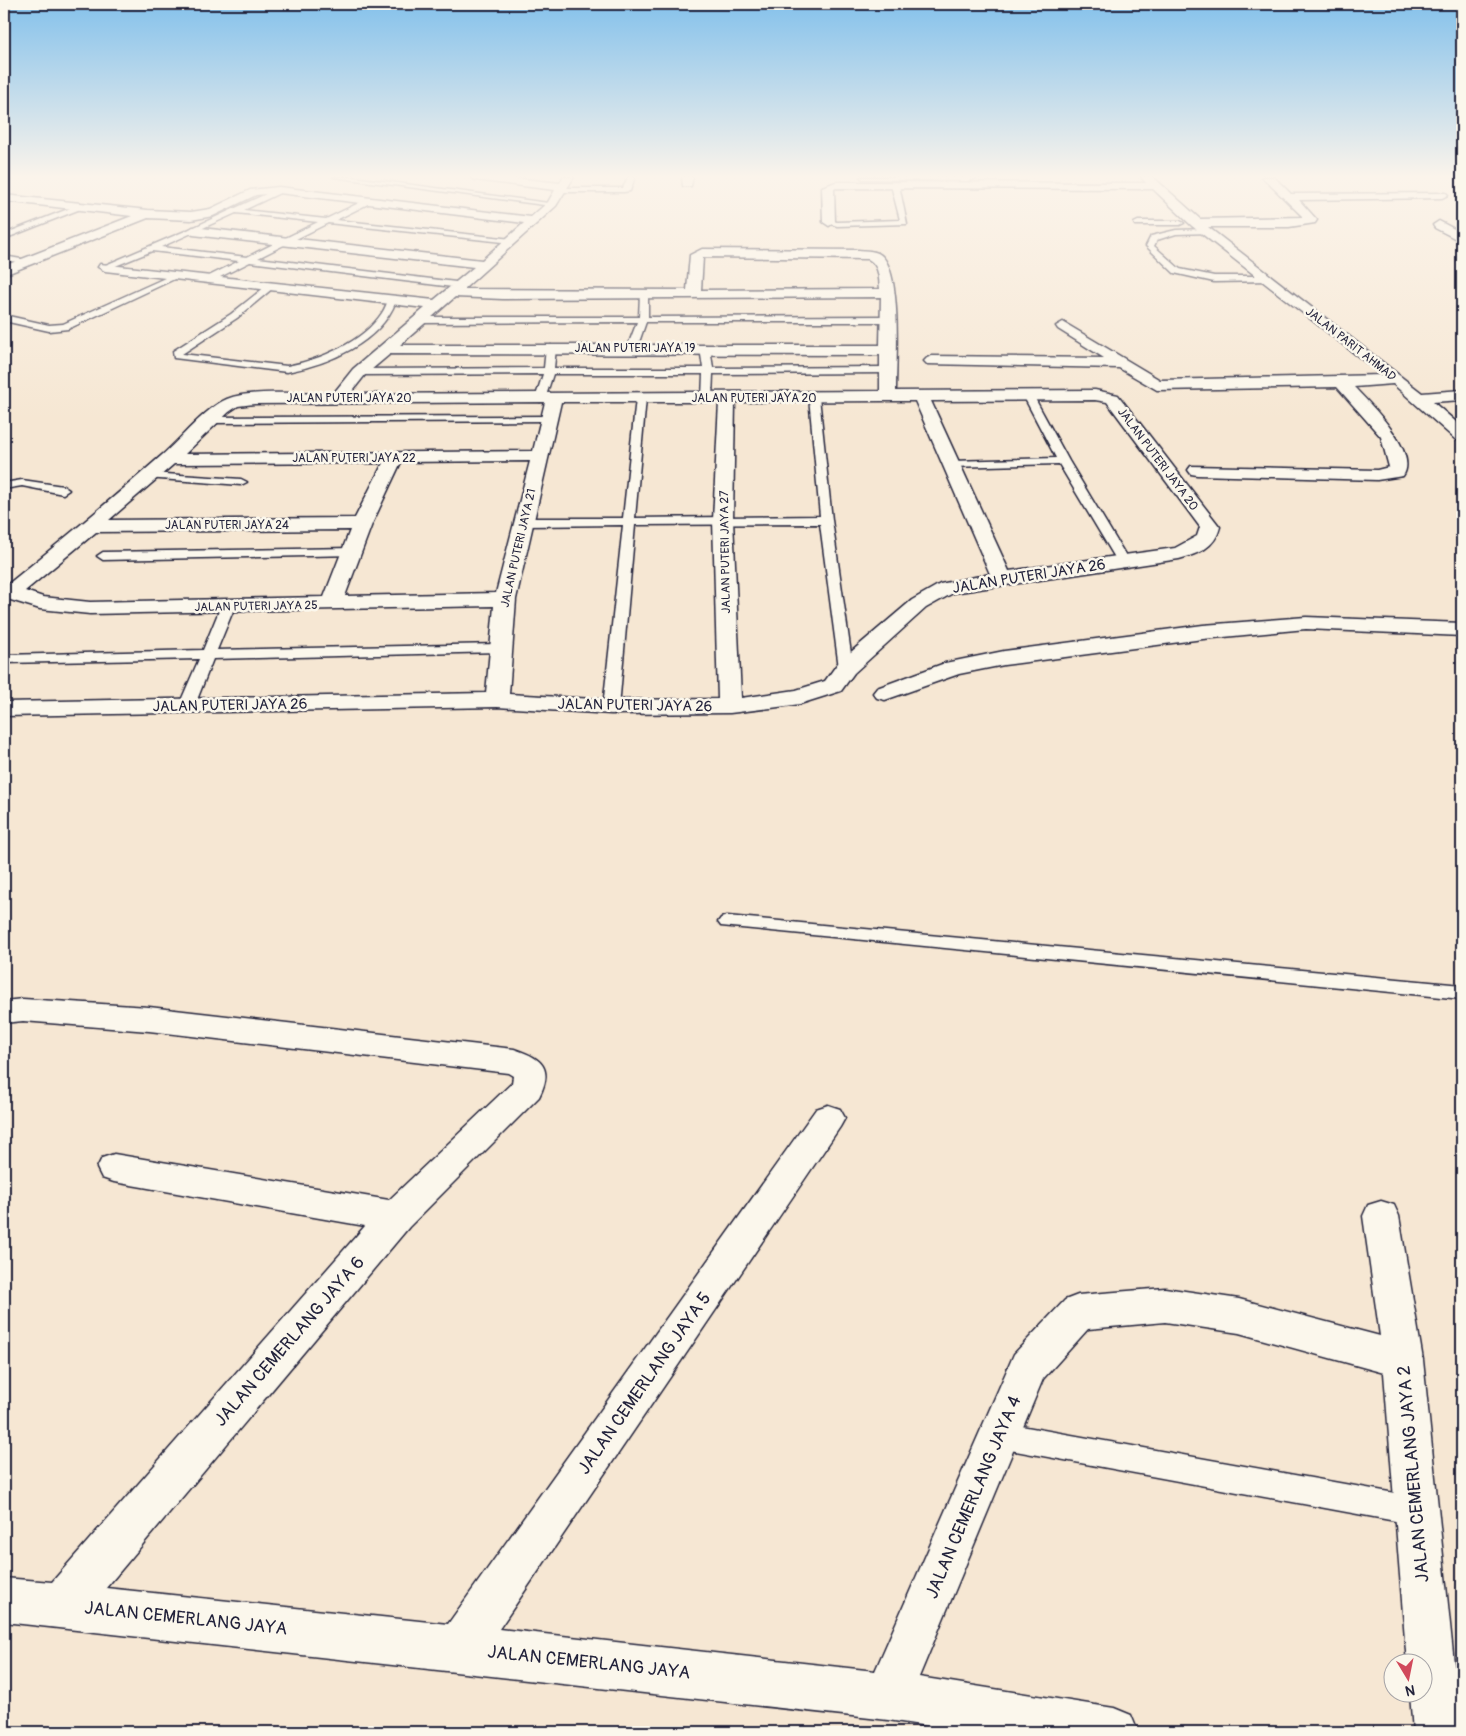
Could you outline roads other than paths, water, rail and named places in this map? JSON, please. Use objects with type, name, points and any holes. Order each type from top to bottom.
[{"type":"street","points":[[4,271],[36,258]]},
{"type":"street","points":[[435,258],[485,264]]},
{"type":"street","points":[[339,397],[359,372],[384,349],[492,258]]},
{"type":"street","points":[[694,294],[700,270],[697,258]]},
{"type":"street","points":[[874,258],[878,259],[884,269],[888,293],[886,350],[888,397]]},
{"type":"street","name":"JALAN PARIT AHMAD","points":[[1236,258],[1390,380],[1419,398],[1460,431]]},
{"type":"street","points":[[105,267],[437,305]]},
{"type":"street","points":[[864,270],[884,269]]},
{"type":"street","points":[[456,289],[503,295],[888,293]]},
{"type":"street","points":[[1063,326],[1157,386],[1390,380]]},
{"type":"street","name":"JALAN PUTERI JAYA 19","points":[[384,349],[705,348],[886,350]]},
{"type":"street","points":[[932,361],[1123,363]]},
{"type":"street","points":[[1197,470],[1377,475],[1397,472],[1398,467],[1389,436],[1348,382]]},
{"type":"street","name":"JALAN PUTERI JAYA 20","points":[[210,420],[223,408],[234,402],[254,399],[339,397],[547,399],[922,398],[1028,395],[1078,395],[1112,398],[1210,527]]},
{"type":"street","points":[[1419,398],[1462,395]]},
{"type":"street","name":"JALAN PUTERI JAYA 27","points":[[717,398],[730,706]]},
{"type":"street","points":[[922,398],[1002,578]]},
{"type":"street","name":"JALAN PUTERI JAYA 21","points":[[497,700],[499,648],[505,600],[549,419],[547,399]]},
{"type":"street","points":[[6,594],[91,526],[170,459],[210,420]]},
{"type":"street","name":"JALAN PUTERI JAYA 22","points":[[170,459],[540,456]]},
{"type":"street","points":[[332,604],[362,524],[395,457]]},
{"type":"street","name":"JALAN PUTERI JAYA 24","points":[[91,526],[362,524]]},
{"type":"street","name":"JALAN PUTERI JAYA 26","points":[[4,709],[497,700],[611,707],[730,706],[800,696],[833,686],[846,668],[919,604],[947,588],[1002,578],[1179,553],[1202,544],[1208,538],[1210,527]]},
{"type":"street","name":"JALAN PUTERI JAYA 25","points":[[6,594],[40,603],[90,608],[505,600]]},
{"type":"street","points":[[884,693],[954,668],[1004,658],[1203,632],[1306,622],[1462,630]]},
{"type":"street","name":"JALAN CEMERLANG JAYA 6","points":[[4,1012],[23,1010],[149,1019],[514,1061],[530,1070],[528,1088],[396,1216],[62,1605]]},
{"type":"street","name":"JALAN CEMERLANG JAYA 5","points":[[459,1648],[828,1118]]},
{"type":"street","points":[[114,1168],[396,1216]]},
{"type":"street","name":"JALAN CEMERLANG JAYA 2","points":[[1381,1216],[1403,1360],[1437,1732]]},
{"type":"street","name":"JALAN CEMERLANG JAYA 4","points":[[888,1696],[1028,1367],[1078,1312],[1165,1305],[1239,1316],[1403,1360]]},
{"type":"street","name":"JALAN CEMERLANG JAYA","points":[[8,1608],[62,1605],[888,1696],[1114,1732]]},
{"type":"lane","points":[[4,258],[28,261]]},
{"type":"lane","points":[[105,267],[126,258]]},
{"type":"lane","points":[[231,258],[456,289]]},
{"type":"lane","points":[[210,279],[251,258]]},
{"type":"lane","points":[[1162,258],[1177,272],[1214,279],[1263,279]]},
{"type":"lane","points":[[4,318],[49,328],[65,327],[179,275]]},
{"type":"lane","points":[[270,286],[234,316],[176,353],[177,356],[287,369],[301,368],[337,352],[376,326],[391,311],[392,301]]},
{"type":"lane","points":[[632,348],[643,319],[644,294]]},
{"type":"lane","points":[[419,320],[888,319]]},
{"type":"lane","points":[[547,399],[551,348]]},
{"type":"lane","points":[[705,348],[708,371],[717,398]]},
{"type":"lane","points":[[359,372],[887,370]]},
{"type":"lane","points":[[1028,395],[1064,461],[1123,561]]},
{"type":"lane","points":[[814,397],[826,520],[846,668]]},
{"type":"lane","points":[[611,707],[640,398]]},
{"type":"lane","points":[[210,420],[549,419]]},
{"type":"lane","points":[[951,464],[1064,461]]},
{"type":"lane","points":[[150,476],[241,482]]},
{"type":"lane","points":[[4,486],[22,483],[63,490]]},
{"type":"lane","points":[[524,522],[826,520]]},
{"type":"lane","points":[[103,556],[352,552]]},
{"type":"lane","points":[[187,705],[228,606]]},
{"type":"lane","points":[[4,659],[499,648]]},
{"type":"lane","points":[[727,922],[1462,992]]},
{"type":"lane","points":[[999,1435],[1417,1511]]}]
